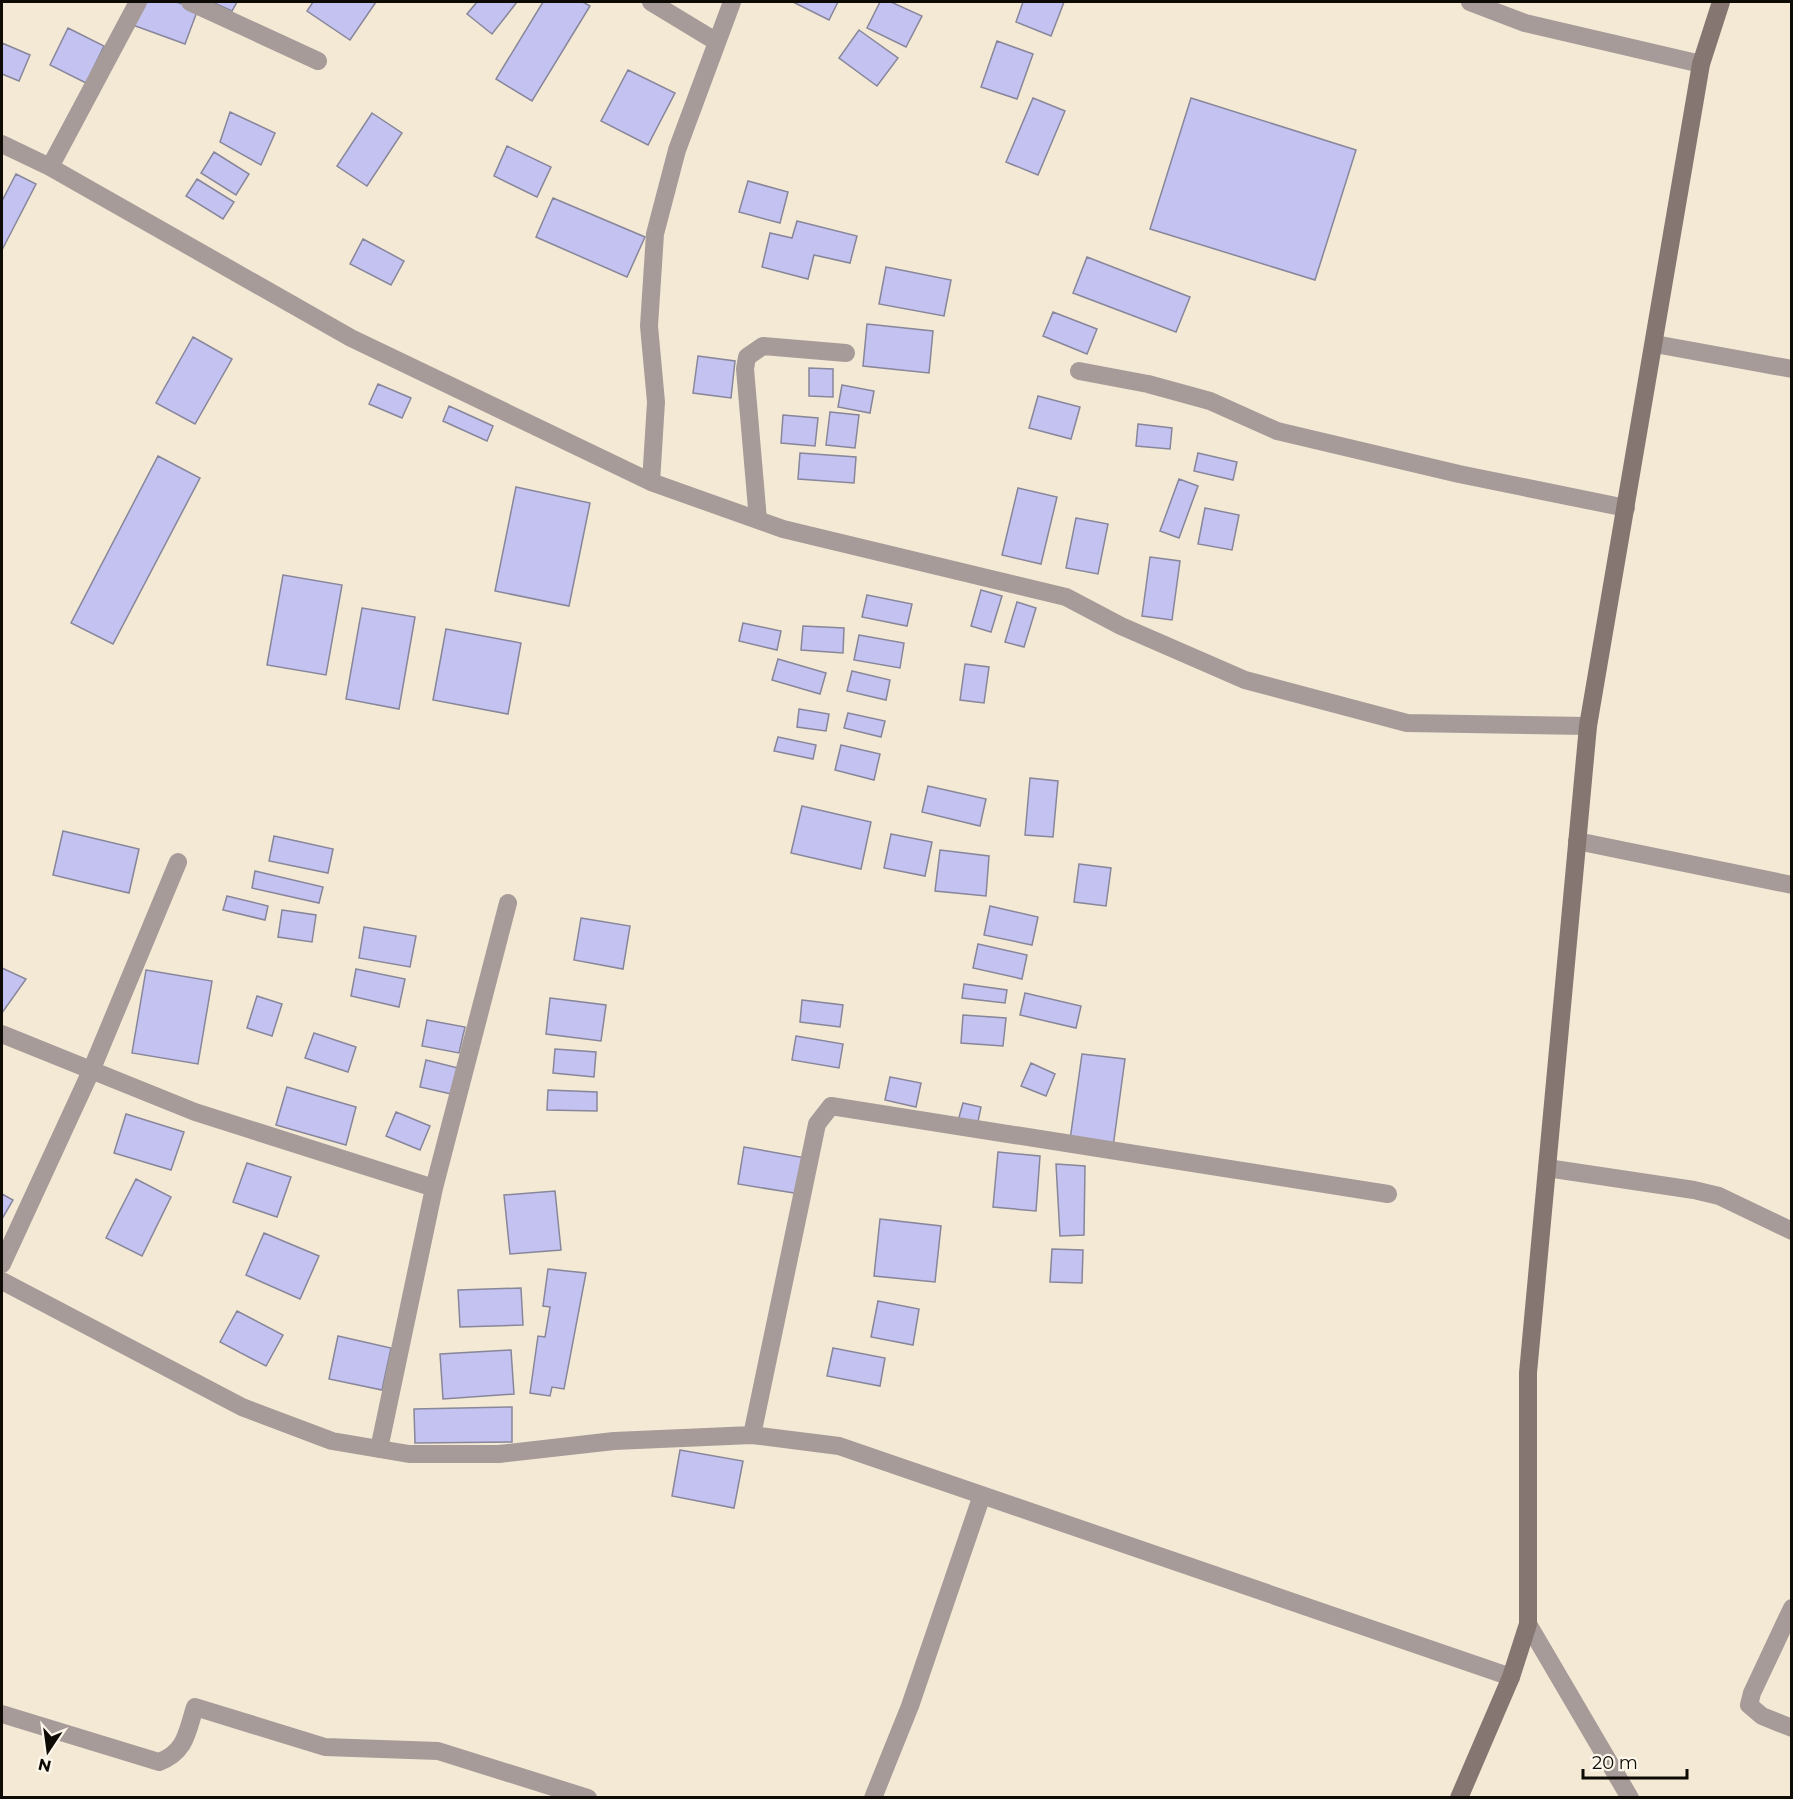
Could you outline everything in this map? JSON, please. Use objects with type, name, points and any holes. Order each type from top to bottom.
[{"type":"main road","points":[[1459,1797],[1511,1677],[1528,1624],[1528,1372],[1588,726],[1701,64],[1721,2]]},
{"type":"street","points":[[50,167],[138,2]]},
{"type":"street","points":[[190,2],[318,61]]},
{"type":"street","points":[[651,2],[717,42]]},
{"type":"street","points":[[651,482],[656,402],[649,326],[655,234],[677,150],[732,2]]},
{"type":"street","points":[[1470,2],[1525,23],[1701,64]]},
{"type":"street","points":[[2,144],[50,167],[351,338],[651,482],[783,529],[1066,597],[1121,626],[1245,680],[1407,723],[1588,726]]},
{"type":"street","points":[[1654,344],[1791,369]]},
{"type":"street","points":[[758,520],[744,369],[747,357],[763,346],[846,353]]},
{"type":"street","points":[[1079,371],[1148,384],[1209,401],[1276,432],[1626,508]]},
{"type":"street","points":[[1577,841],[1791,885]]},
{"type":"street","points":[[2,1264],[91,1071],[178,862]]},
{"type":"street","points":[[379,1449],[434,1188],[508,903]]},
{"type":"street","points":[[2,1034],[195,1112],[434,1188]]},
{"type":"street","points":[[752,1435],[817,1124],[831,1106],[1388,1194]]},
{"type":"street","points":[[1547,1168],[1694,1190],[1719,1196],[1791,1231]]},
{"type":"street","points":[[2,1281],[242,1407],[332,1441],[409,1454],[499,1454],[614,1441],[752,1435],[839,1446],[1511,1677]]},
{"type":"street","points":[[873,1797],[910,1706],[982,1495]]},
{"type":"street","points":[[1791,1608],[1752,1693],[1749,1706],[1762,1716],[1791,1728]]},
{"type":"street","points":[[1528,1624],[1630,1797]]},
{"type":"street","points":[[2,1714],[159,1762],[173,1756],[181,1748],[195,1707],[325,1747],[438,1751],[588,1797]]},
{"type":"building","points":[[138,2],[176,2],[198,9],[185,44],[130,24]]},
{"type":"building","points":[[212,2],[237,2],[232,11]]},
{"type":"building","points":[[313,2],[376,2],[350,40],[307,11]]},
{"type":"building","points":[[477,2],[517,2],[492,34],[467,14]]},
{"type":"building","points":[[543,2],[583,2],[590,6],[532,101],[496,79]]},
{"type":"building","points":[[793,2],[838,2],[829,20]]},
{"type":"building","points":[[880,2],[891,2],[922,16],[906,47],[867,28]]},
{"type":"building","points":[[1023,2],[1064,2],[1051,36],[1016,22]]},
{"type":"building","points":[[68,28],[104,46],[86,83],[50,65]]},
{"type":"building","points":[[859,30],[898,58],[877,86],[839,58]]},
{"type":"building","points":[[997,41],[1033,54],[1017,99],[981,87]]},
{"type":"building","points":[[2,43],[30,55],[19,81],[2,74]]},
{"type":"building","points":[[628,70],[675,93],[648,145],[601,121]]},
{"type":"building","points":[[1033,98],[1065,111],[1038,175],[1006,162]]},
{"type":"building","points":[[1191,98],[1356,150],[1315,280],[1150,229]]},
{"type":"building","points":[[230,112],[275,133],[261,165],[220,142]]},
{"type":"building","points":[[372,113],[402,133],[367,186],[337,166]]},
{"type":"building","points":[[507,146],[551,167],[537,197],[494,176]]},
{"type":"building","points":[[214,152],[249,174],[236,195],[201,173]]},
{"type":"building","points":[[16,174],[36,184],[2,250],[2,201]]},
{"type":"building","points":[[197,179],[234,202],[223,219],[186,196]]},
{"type":"building","points":[[748,181],[788,192],[780,223],[739,212]]},
{"type":"building","points":[[553,198],[645,237],[627,277],[536,237]]},
{"type":"building","points":[[797,221],[857,236],[850,263],[814,255],[808,279],[762,267],[770,233],[792,238]]},
{"type":"building","points":[[363,239],[404,261],[391,285],[350,264]]},
{"type":"building","points":[[1087,257],[1190,297],[1176,332],[1073,293]]},
{"type":"building","points":[[886,267],[951,280],[944,316],[879,304]]},
{"type":"building","points":[[1053,312],[1097,329],[1087,354],[1043,336]]},
{"type":"building","points":[[867,324],[933,331],[929,373],[863,366]]},
{"type":"building","points":[[193,337],[232,359],[195,424],[156,403]]},
{"type":"building","points":[[698,356],[735,361],[731,398],[693,393]]},
{"type":"building","points":[[809,368],[833,369],[833,397],[809,396]]},
{"type":"building","points":[[378,384],[411,398],[402,418],[369,404]]},
{"type":"building","points":[[842,385],[874,391],[870,413],[838,407]]},
{"type":"building","points":[[1038,396],[1080,407],[1071,439],[1029,428]]},
{"type":"building","points":[[449,406],[493,426],[487,441],[443,421]]},
{"type":"building","points":[[830,412],[859,415],[855,448],[826,445]]},
{"type":"building","points":[[783,415],[818,418],[815,446],[781,443]]},
{"type":"building","points":[[1138,424],[1172,428],[1170,449],[1136,446]]},
{"type":"building","points":[[800,453],[856,457],[854,483],[798,479]]},
{"type":"building","points":[[1198,453],[1237,462],[1233,480],[1194,471]]},
{"type":"building","points":[[158,456],[200,478],[113,644],[71,623]]},
{"type":"building","points":[[1179,479],[1198,486],[1179,538],[1160,531]]},
{"type":"building","points":[[516,487],[590,503],[569,606],[495,591]]},
{"type":"building","points":[[1018,488],[1057,497],[1041,564],[1002,555]]},
{"type":"building","points":[[1205,508],[1239,515],[1232,550],[1198,544]]},
{"type":"building","points":[[1076,518],[1108,524],[1098,574],[1066,568]]},
{"type":"building","points":[[1150,557],[1180,561],[1172,620],[1142,616]]},
{"type":"building","points":[[283,575],[342,585],[326,675],[267,665]]},
{"type":"building","points":[[981,590],[1002,596],[991,632],[971,626]]},
{"type":"building","points":[[867,595],[912,604],[907,626],[862,617]]},
{"type":"building","points":[[1017,602],[1036,608],[1024,647],[1005,642]]},
{"type":"building","points":[[362,608],[415,617],[399,709],[346,699]]},
{"type":"building","points":[[743,623],[781,631],[777,650],[739,641]]},
{"type":"building","points":[[803,626],[844,628],[843,653],[801,650]]},
{"type":"building","points":[[446,629],[521,643],[508,714],[433,700]]},
{"type":"building","points":[[859,635],[904,643],[900,668],[854,660]]},
{"type":"building","points":[[778,659],[826,673],[820,694],[772,680]]},
{"type":"building","points":[[965,664],[989,667],[984,703],[960,700]]},
{"type":"building","points":[[852,671],[890,680],[886,700],[847,691]]},
{"type":"building","points":[[799,709],[829,714],[826,731],[797,727]]},
{"type":"building","points":[[848,713],[885,721],[881,737],[844,728]]},
{"type":"building","points":[[778,737],[816,745],[813,759],[774,751]]},
{"type":"building","points":[[841,745],[880,754],[874,780],[835,770]]},
{"type":"building","points":[[1030,778],[1058,781],[1053,837],[1025,835]]},
{"type":"building","points":[[928,786],[986,799],[980,826],[922,812]]},
{"type":"building","points":[[802,806],[871,822],[861,869],[791,853]]},
{"type":"building","points":[[63,831],[139,849],[129,893],[53,875]]},
{"type":"building","points":[[891,834],[932,842],[925,876],[884,868]]},
{"type":"building","points":[[274,836],[333,849],[328,873],[269,861]]},
{"type":"building","points":[[940,850],[989,856],[986,896],[935,891]]},
{"type":"building","points":[[1079,864],[1111,868],[1106,906],[1074,902]]},
{"type":"building","points":[[255,871],[323,887],[319,903],[252,888]]},
{"type":"building","points":[[227,896],[268,906],[265,920],[223,910]]},
{"type":"building","points":[[990,906],[1038,917],[1032,945],[984,935]]},
{"type":"building","points":[[282,910],[316,915],[312,942],[278,937]]},
{"type":"building","points":[[581,918],[630,926],[623,969],[574,960]]},
{"type":"building","points":[[364,927],[416,936],[410,967],[359,958]]},
{"type":"building","points":[[978,944],[1027,955],[1022,979],[973,968]]},
{"type":"building","points":[[2,968],[26,979],[2,1013]]},
{"type":"building","points":[[356,969],[405,979],[399,1007],[351,996]]},
{"type":"building","points":[[146,970],[212,981],[198,1064],[132,1053]]},
{"type":"building","points":[[964,984],[1007,990],[1005,1003],[962,998]]},
{"type":"building","points":[[1025,993],[1081,1006],[1076,1028],[1020,1015]]},
{"type":"building","points":[[257,996],[282,1004],[272,1036],[247,1028]]},
{"type":"building","points":[[550,998],[606,1005],[601,1041],[546,1034]]},
{"type":"building","points":[[802,1000],[843,1005],[840,1027],[800,1022]]},
{"type":"building","points":[[963,1015],[1006,1018],[1003,1046],[961,1043]]},
{"type":"building","points":[[427,1020],[465,1027],[459,1053],[422,1046]]},
{"type":"building","points":[[314,1033],[356,1047],[348,1072],[305,1058]]},
{"type":"building","points":[[796,1036],[843,1044],[839,1068],[792,1060]]},
{"type":"building","points":[[555,1049],[596,1052],[594,1077],[553,1073]]},
{"type":"building","points":[[1082,1054],[1125,1059],[1113,1147],[1070,1140]]},
{"type":"building","points":[[426,1060],[462,1069],[456,1095],[420,1087]]},
{"type":"building","points":[[1031,1063],[1055,1074],[1046,1096],[1021,1086]]},
{"type":"building","points":[[890,1077],[921,1083],[916,1107],[885,1100]]},
{"type":"building","points":[[287,1087],[356,1107],[346,1145],[276,1125]]},
{"type":"building","points":[[548,1090],[597,1092],[597,1111],[547,1110]]},
{"type":"building","points":[[963,1103],[981,1107],[977,1126],[958,1121]]},
{"type":"building","points":[[396,1112],[430,1126],[420,1150],[386,1136]]},
{"type":"building","points":[[126,1114],[184,1132],[171,1170],[114,1153]]},
{"type":"building","points":[[744,1147],[806,1158],[800,1194],[738,1184]]},
{"type":"building","points":[[998,1152],[1040,1156],[1036,1211],[993,1207]]},
{"type":"building","points":[[247,1163],[291,1177],[277,1217],[233,1202]]},
{"type":"building","points":[[1056,1164],[1085,1166],[1084,1235],[1060,1236]]},
{"type":"building","points":[[136,1179],[171,1197],[142,1256],[106,1238]]},
{"type":"building","points":[[555,1191],[561,1250],[510,1254],[504,1195]]},
{"type":"building","points":[[2,1194],[13,1200],[2,1219]]},
{"type":"building","points":[[880,1219],[941,1226],[935,1282],[874,1276]]},
{"type":"building","points":[[264,1233],[319,1256],[300,1299],[246,1275]]},
{"type":"building","points":[[1052,1249],[1083,1250],[1082,1283],[1050,1282]]},
{"type":"building","points":[[548,1269],[586,1273],[564,1389],[552,1387],[550,1396],[530,1393],[538,1336],[545,1337],[550,1307],[543,1306]]},
{"type":"building","points":[[521,1288],[523,1325],[460,1327],[458,1290]]},
{"type":"building","points":[[878,1301],[919,1309],[913,1345],[871,1337]]},
{"type":"building","points":[[237,1311],[283,1335],[266,1366],[220,1342]]},
{"type":"building","points":[[338,1336],[391,1348],[382,1390],[329,1379]]},
{"type":"building","points":[[833,1348],[885,1358],[880,1386],[827,1376]]},
{"type":"building","points":[[511,1350],[514,1394],[443,1399],[440,1354]]},
{"type":"building","points":[[512,1407],[512,1442],[415,1443],[414,1409]]},
{"type":"building","points":[[680,1450],[743,1461],[734,1508],[672,1496]]}]
